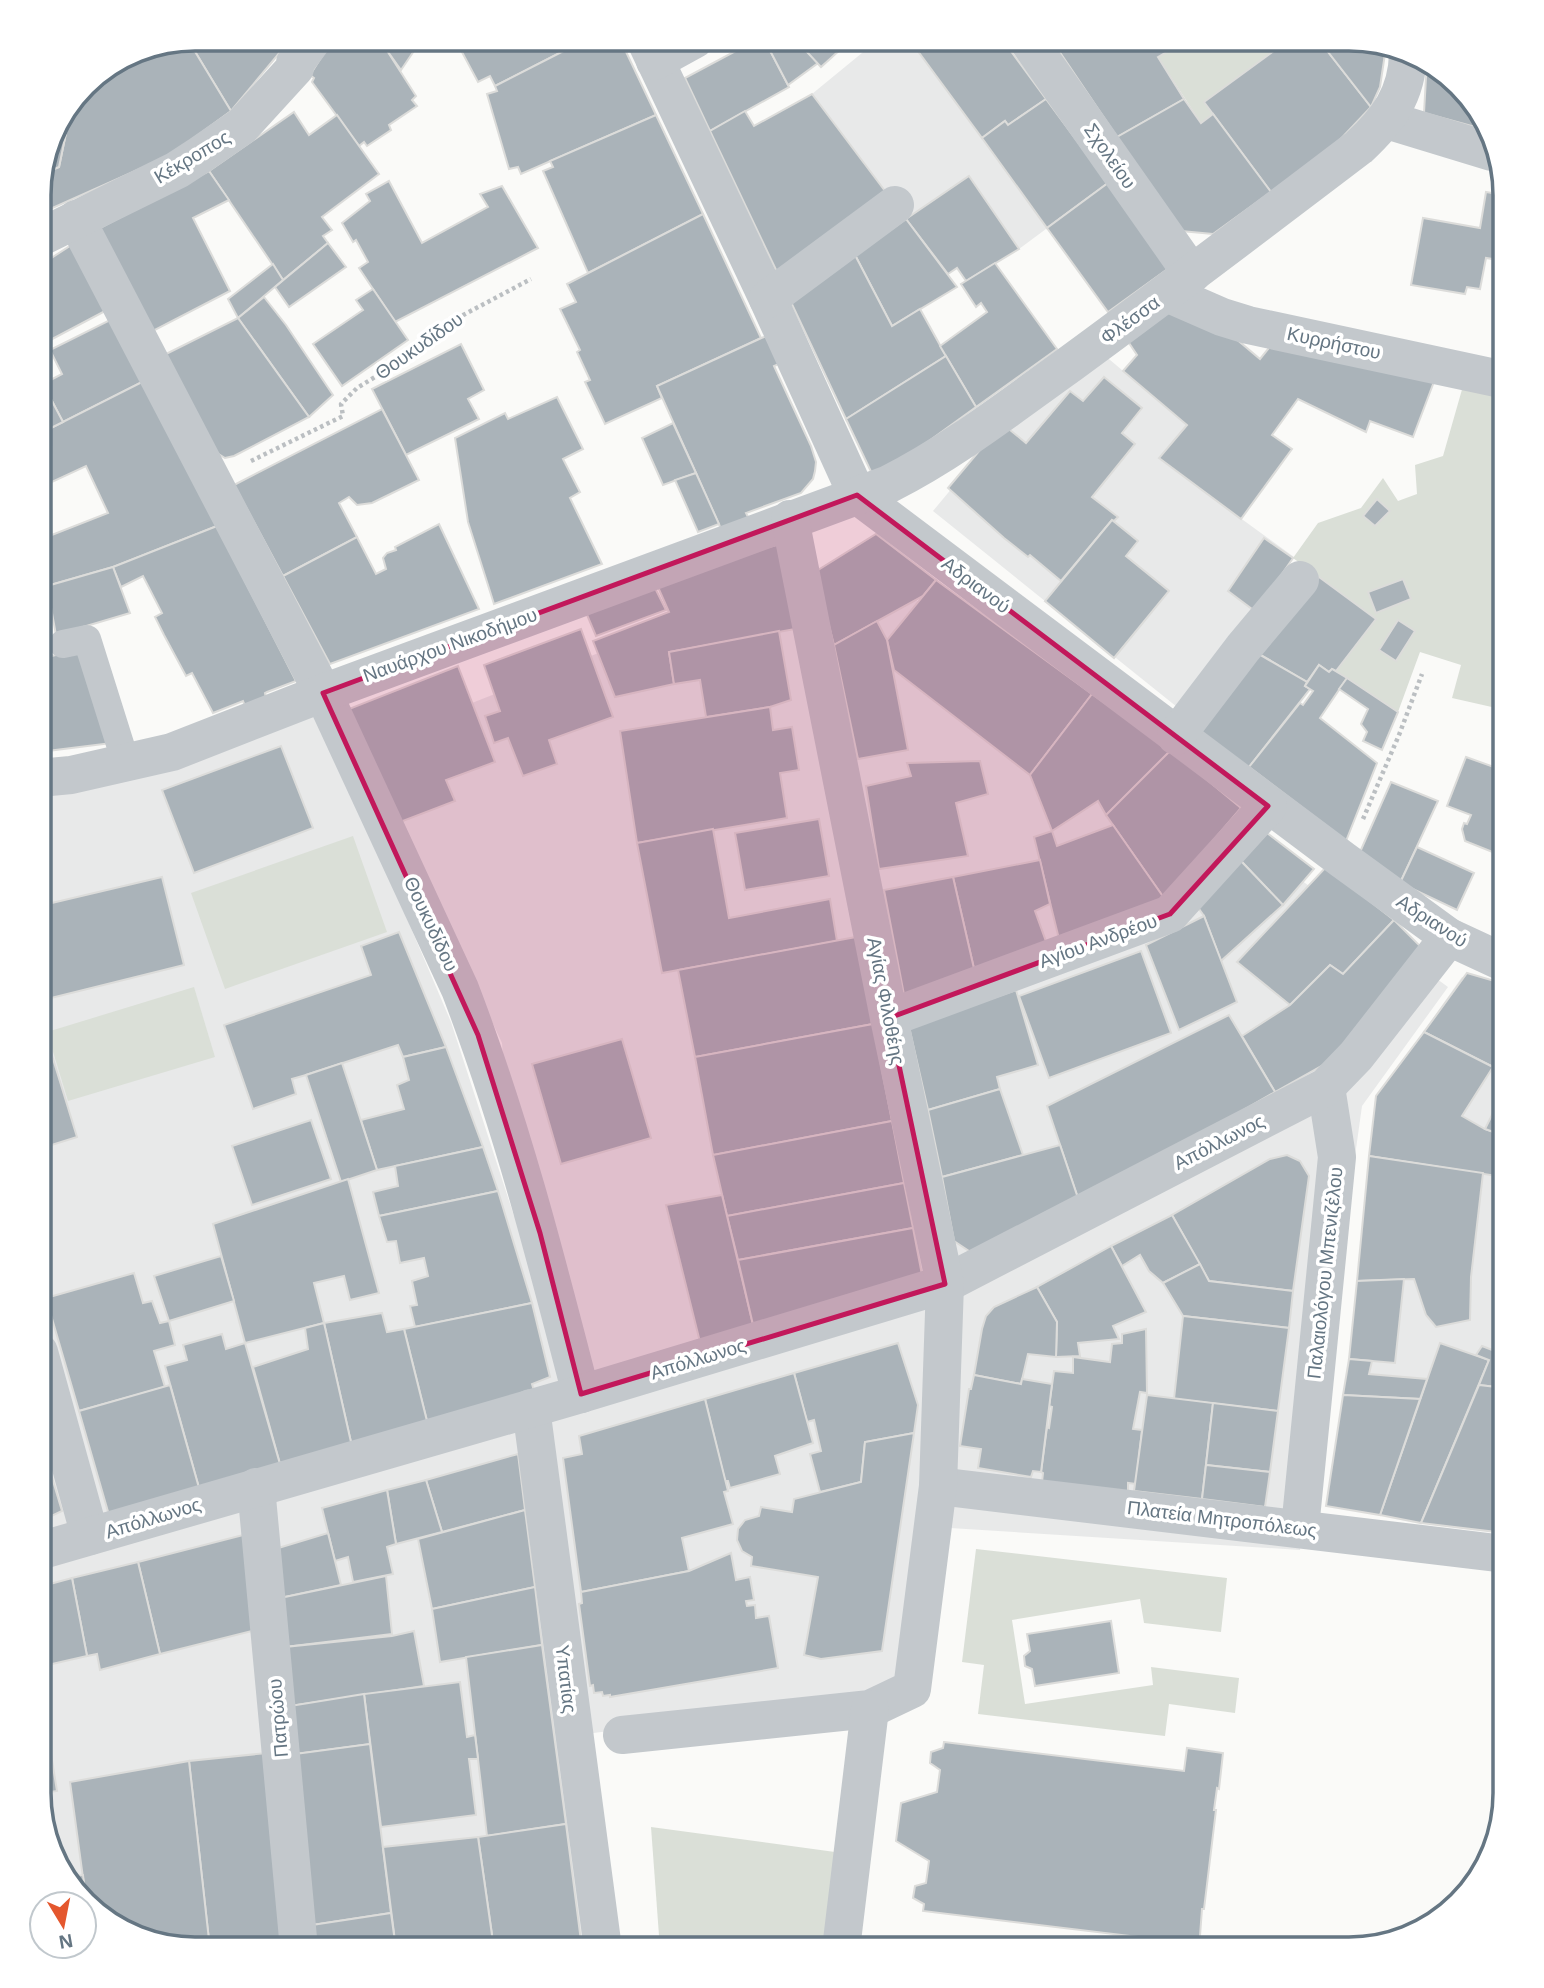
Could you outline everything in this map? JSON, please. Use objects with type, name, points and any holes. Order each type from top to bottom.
[{"type":"street","name":"Κέκροπος","points":[[51,232],[177,170],[295,68],[295,63],[304,51]]},
{"type":"street","name":"Αδριανού","points":[[650,51],[857,495],[1268,806],[1449,937],[1493,957]]},
{"type":"street","name":"Σχολείου","points":[[1034,51],[1180,284]]},
{"type":"street","points":[[1407,63],[1405,79],[1387,120],[1485,150]]},
{"type":"street","name":"Φλέσσα","points":[[857,495],[889,484],[950,449],[1180,284],[1359,147],[1387,120]]},
{"type":"street","points":[[768,299],[895,205]]},
{"type":"street","name":"Θουκυδίδου","points":[[76,219],[323,692],[439,942],[478,1035],[530,1195],[582,1394]]},
{"type":"street","name":"Κυρρήστου","points":[[1180,284],[1222,317],[1248,325],[1493,377]]},
{"type":"street","name":"Ναυάρχου Νικοδήμου","points":[[51,777],[71,775],[172,752],[323,692],[857,495]]},
{"type":"street","name":"Αγίας Φιλοθέης","points":[[790,519],[945,1284],[938,1486],[912,1689],[870,1709]]},
{"type":"street","points":[[1176,736],[1243,648],[1300,580]]},
{"type":"street","name":"Αγίου Ανδρέου","points":[[889,1018],[1170,914],[1268,806]]},
{"type":"street","points":[[1326,1087],[1356,1056],[1449,937]]},
{"type":"street","name":"Απόλλωνος","points":[[51,1547],[582,1394],[945,1284],[1326,1087]]},
{"type":"street","name":"Παλαιολόγου Μπενιζέλου","points":[[1300,1528],[1336,1157],[1326,1087]]},
{"type":"street","points":[[51,1395],[90,1536]]},
{"type":"street","name":"Υπατίας","points":[[531,1408],[601,1937]]},
{"type":"street","name":"Πλατεία Μητροπόλεως","points":[[938,1486],[1493,1552]]},
{"type":"street","name":"Πατρώου","points":[[256,1487],[298,1937]]},
{"type":"street","points":[[622,1735],[870,1709],[843,1937]]},
{"type":"lane","points":[[63,644],[87,639],[126,762]]},
{"type":"path","name":"Θουκυδίδου","points":[[213,481],[344,416],[341,404],[357,388],[416,352],[450,322],[531,279]]},
{"type":"path","points":[[1343,860],[1351,848],[1394,747],[1422,674]]},
{"type":"highlighted area","points":[[857,495],[1268,806],[1170,914],[889,1018],[945,1284],[581,1394],[540,1233],[478,1035],[323,693]]},
{"type":"shaded area","points":[[864,51],[1011,51],[1108,183],[1019,249],[966,281],[957,268],[948,274],[812,94]]},
{"type":"shaded area","points":[[1169,51],[1274,51],[1204,102],[1213,114],[1201,123],[1158,57]]},
{"type":"shaded area","points":[[1103,354],[1187,425],[1159,459],[1294,557],[1256,612],[1177,707],[933,511],[997,434]]},
{"type":"shaded area","points":[[1463,386],[1493,393],[1493,707],[1452,698],[1461,665],[1420,652],[1398,712],[1336,671],[1376,619],[1293,558],[1318,523],[1361,508],[1383,478],[1398,501],[1417,494],[1415,465],[1443,456]]},
{"type":"shaded area","points":[[864,562],[1448,987],[1362,1106],[1300,1550],[934,1527],[906,1691],[579,1735],[593,1937],[176,1936],[140,1926],[123,1918],[100,1901],[98,1890],[87,1888],[66,1857],[58,1839],[51,1793],[51,784],[316,705],[451,1022],[514,1216],[502,1043],[363,746],[763,588]]},
{"type":"shaded area","points":[[353,836],[387,932],[225,989],[191,893]]},
{"type":"shaded area","points":[[1462,977],[1493,985],[1493,1527],[1334,1502],[1375,1101]]},
{"type":"shaded area","points":[[194,987],[215,1057],[68,1101],[51,1045],[51,1031]]},
{"type":"shaded area","points":[[976,1549],[1227,1578],[1221,1632],[1144,1623],[1140,1599],[1012,1620],[1025,1704],[1153,1685],[1151,1667],[1239,1678],[1235,1713],[1169,1704],[1165,1736],[978,1714],[984,1665],[962,1662]]},
{"type":"shaded area","points":[[651,1827],[835,1852],[826,1937],[659,1937]]},
{"type":"building","points":[[195,51],[281,51],[231,111]]},
{"type":"building","points":[[195,51],[231,111],[169,156],[51,209],[54,169],[59,167],[67,130],[81,107],[115,75],[149,58]]},
{"type":"building","points":[[325,51],[387,51],[416,96],[412,100],[417,106],[389,125],[391,130],[367,146],[364,142],[359,146],[312,82],[314,78],[310,75]]},
{"type":"building","points":[[387,51],[414,51],[401,70]]},
{"type":"building","points":[[461,51],[564,51],[495,86],[490,76],[478,82]]},
{"type":"building","points":[[564,51],[626,51],[656,115],[521,174],[518,167],[509,169],[487,94],[497,91],[495,86]]},
{"type":"building","points":[[736,51],[770,51],[789,87],[710,131],[685,78]]},
{"type":"building","points":[[770,51],[806,51],[818,63],[788,85]]},
{"type":"building","points":[[806,51],[839,51],[821,67]]},
{"type":"building","points":[[918,51],[1011,51],[1046,99],[1008,125],[1005,121],[982,138]]},
{"type":"building","points":[[1059,51],[1168,51],[1158,57],[1184,99],[1117,137]]},
{"type":"building","points":[[1274,51],[1327,51],[1371,107],[1335,145],[1271,192],[1204,102]]},
{"type":"building","points":[[1327,51],[1358,51],[1385,56],[1380,87],[1371,107]]},
{"type":"building","points":[[1426,74],[1457,100],[1476,127],[1424,113]]},
{"type":"building","points":[[812,94],[885,191],[778,274],[710,131],[745,111],[754,126]]},
{"type":"building","points":[[1046,99],[1108,183],[1047,228],[982,138],[1005,121],[1008,125]]},
{"type":"building","points":[[1184,99],[1201,123],[1213,114],[1271,192],[1213,234],[1181,231],[1117,137]]},
{"type":"building","points":[[294,112],[309,135],[337,115],[379,174],[322,217],[332,230],[323,236],[328,243],[283,280],[209,171]]},
{"type":"building","points":[[656,115],[703,214],[588,273],[543,171],[553,167],[550,161]]},
{"type":"building","points":[[67,130],[59,167],[54,169]]},
{"type":"building","points":[[209,171],[229,200],[193,218],[230,291],[151,332],[96,230]]},
{"type":"building","points":[[969,176],[1019,249],[966,281],[957,268],[948,274],[906,219]]},
{"type":"building","points":[[389,181],[422,243],[488,207],[480,194],[502,186],[538,248],[395,322],[359,268],[368,262],[356,240],[353,242],[342,223],[370,201],[366,194]]},
{"type":"building","points":[[1108,183],[1169,268],[1108,312],[1047,228]]},
{"type":"building","points":[[1486,192],[1493,193],[1493,259],[1486,258],[1480,289],[1467,287],[1465,294],[1411,285],[1423,218],[1480,228]]},
{"type":"building","points":[[703,214],[761,338],[657,386],[662,398],[605,424],[585,382],[590,380],[577,352],[580,350],[560,309],[576,302],[567,284]]},
{"type":"building","points":[[906,219],[957,287],[892,326],[855,255]]},
{"type":"building","points":[[328,243],[346,267],[289,307],[275,287]]},
{"type":"building","points":[[73,244],[107,310],[51,340],[51,258]]},
{"type":"building","points":[[855,255],[892,326],[920,309],[946,356],[846,419],[790,300]]},
{"type":"building","points":[[995,263],[1057,349],[976,407],[940,346],[987,312],[981,303],[976,307],[961,284]]},
{"type":"building","points":[[273,264],[283,280],[238,318],[228,299]]},
{"type":"building","points":[[373,289],[408,340],[342,386],[313,344],[363,310],[356,300]]},
{"type":"building","points":[[264,297],[333,395],[309,417],[238,318]]},
{"type":"building","points":[[1164,309],[1222,327],[1260,359],[1277,338],[1435,379],[1413,437],[1370,421],[1366,432],[1298,399],[1272,435],[1292,449],[1241,519],[1159,458],[1187,425],[1123,371],[1137,355],[1125,337]]},
{"type":"building","points":[[238,318],[309,417],[234,456],[225,458],[217,453],[164,355]]},
{"type":"building","points":[[112,319],[144,381],[63,422],[51,399],[51,380],[62,374],[51,350]]},
{"type":"building","points":[[766,336],[779,364],[774,366],[811,446],[816,462],[815,471],[813,479],[801,493],[746,513],[749,519],[721,529],[657,386]]},
{"type":"building","points":[[461,344],[484,390],[468,399],[479,419],[406,455],[372,389]]},
{"type":"building","points":[[946,356],[976,407],[875,480],[846,419]]},
{"type":"building","points":[[1104,377],[1142,408],[1122,433],[1135,444],[1092,497],[1118,517],[1112,520],[1061,581],[1004,538],[948,488],[1004,425],[1026,443],[1070,391],[1083,401]]},
{"type":"building","points":[[144,381],[217,526],[113,567],[51,585],[51,535],[108,513],[86,466],[51,482],[51,428]]},
{"type":"building","points":[[557,397],[583,449],[563,459],[580,492],[570,498],[602,564],[494,604],[468,522],[455,438],[505,413],[508,419]]},
{"type":"building","points":[[51,399],[63,422],[51,428]]},
{"type":"building","points":[[382,409],[419,480],[372,503],[357,505],[349,497],[339,503],[357,537],[283,576],[234,485]]},
{"type":"building","points":[[673,423],[696,473],[663,485],[642,438]]},
{"type":"building","points":[[696,473],[719,524],[698,532],[675,480]]},
{"type":"building","points":[[1377,499],[1390,511],[1375,526],[1363,516]]},
{"type":"building","points":[[1112,520],[1138,541],[1126,556],[1169,591],[1114,658],[1045,601]]},
{"type":"building","points":[[439,524],[479,609],[330,664],[283,576],[357,537],[376,574],[386,569],[383,558],[387,553]]},
{"type":"building","points":[[217,526],[296,681],[265,693],[266,698],[245,706],[243,701],[213,713],[192,673],[186,676],[164,635],[155,617],[162,613],[143,576],[121,587],[113,567]]},
{"type":"building","points":[[876,534],[936,580],[923,596],[834,645],[815,572]]},
{"type":"building","points":[[1264,538],[1293,558],[1256,612],[1228,591]]},
{"type":"building","points":[[780,544],[795,629],[669,652],[674,684],[615,697],[593,641],[669,612],[654,578]]},
{"type":"building","points":[[113,567],[130,613],[56,635],[51,608],[51,585]]},
{"type":"building","points":[[1319,577],[1376,619],[1336,671],[1332,669],[1329,672],[1319,665],[1307,682],[1254,651]]},
{"type":"building","points":[[650,578],[666,610],[596,636],[582,603]]},
{"type":"building","points":[[1403,579],[1411,599],[1376,613],[1368,592]]},
{"type":"building","points":[[936,580],[1092,694],[1030,775],[894,670],[887,640]]},
{"type":"building","points":[[1398,620],[1415,631],[1396,661],[1379,650]]},
{"type":"building","points":[[877,621],[887,640],[908,750],[858,759],[834,645]]},
{"type":"building","points":[[581,629],[613,717],[549,740],[557,764],[523,776],[508,738],[494,743],[485,716],[500,711],[484,665]]},
{"type":"building","points":[[779,631],[791,700],[770,707],[706,717],[700,680],[674,684],[669,652]]},
{"type":"building","points":[[81,649],[112,743],[51,751],[51,656]]},
{"type":"building","points":[[1250,649],[1307,682],[1305,686],[1310,689],[1246,771],[1192,730]]},
{"type":"building","points":[[1319,665],[1329,672],[1332,669],[1347,678],[1320,718],[1377,763],[1346,841],[1249,767],[1300,703],[1303,705],[1313,691],[1305,686]]},
{"type":"building","points":[[458,666],[495,762],[446,780],[455,801],[395,824],[349,709]]},
{"type":"building","points":[[1347,678],[1398,712],[1382,750],[1363,741],[1367,732],[1361,724],[1368,709],[1339,689]]},
{"type":"building","points":[[1092,694],[1171,750],[1106,815],[1098,801],[1052,831],[1030,775]]},
{"type":"building","points":[[770,707],[773,730],[792,727],[799,770],[780,773],[787,818],[637,843],[620,731]]},
{"type":"building","points":[[281,746],[313,828],[194,873],[162,790]]},
{"type":"building","points":[[1171,750],[1241,808],[1164,898],[1106,815]]},
{"type":"building","points":[[1466,757],[1493,767],[1493,852],[1465,841],[1462,829],[1471,815],[1447,806]]},
{"type":"building","points":[[980,761],[988,794],[956,803],[968,856],[879,869],[866,786],[911,776],[907,763]]},
{"type":"building","points":[[1391,782],[1438,801],[1400,883],[1360,852]]},
{"type":"building","points":[[819,819],[829,876],[745,890],[735,833]]},
{"type":"building","points":[[1113,825],[1164,898],[1059,939],[1034,837],[1052,831],[1057,846]]},
{"type":"building","points":[[713,829],[729,918],[830,899],[837,941],[662,973],[637,843]]},
{"type":"building","points":[[1267,833],[1314,869],[1283,905],[1241,861]]},
{"type":"building","points":[[1417,847],[1474,873],[1457,910],[1400,883]]},
{"type":"building","points":[[1040,860],[1050,904],[1035,911],[1048,947],[975,973],[953,877]]},
{"type":"building","points":[[1241,861],[1283,905],[1221,961],[1204,916],[1197,906]]},
{"type":"building","points":[[1326,867],[1394,920],[1343,974],[1330,965],[1290,1005],[1237,962]]},
{"type":"building","points":[[162,877],[184,965],[51,998],[51,903]]},
{"type":"building","points":[[953,877],[975,973],[905,1000],[884,890]]},
{"type":"building","points":[[1204,916],[1237,1002],[1179,1030],[1146,945]]},
{"type":"building","points":[[1394,920],[1420,946],[1348,1051],[1275,1092],[1242,1036],[1290,1005],[1330,965],[1343,974]]},
{"type":"building","points":[[399,932],[446,1047],[403,1057],[398,1045],[292,1079],[296,1094],[253,1109],[224,1025],[371,975],[361,946]]},
{"type":"building","points":[[856,937],[873,1024],[695,1057],[678,970]]},
{"type":"building","points":[[1141,951],[1171,1033],[1049,1078],[1019,996]]},
{"type":"building","points":[[1467,973],[1493,981],[1493,1067],[1424,1032]]},
{"type":"building","points":[[1016,990],[1038,1065],[997,1077],[1000,1089],[928,1110],[909,1027]]},
{"type":"building","points":[[1229,1015],[1275,1092],[1080,1204],[1047,1106]]},
{"type":"building","points":[[873,1024],[892,1121],[713,1155],[695,1057]]},
{"type":"building","points":[[1424,1032],[1493,1067],[1462,1116],[1493,1132],[1493,1175],[1369,1156],[1376,1096]]},
{"type":"building","points":[[622,1039],[651,1138],[561,1164],[532,1064]]},
{"type":"building","points":[[446,1047],[483,1147],[377,1170],[361,1120],[404,1109],[397,1085],[409,1080],[403,1057]]},
{"type":"building","points":[[51,1052],[77,1137],[51,1145]]},
{"type":"building","points":[[342,1063],[377,1170],[341,1182],[306,1075]]},
{"type":"building","points":[[1000,1089],[1023,1155],[942,1177],[928,1110]]},
{"type":"building","points":[[1493,1113],[1493,1132],[1485,1129]]},
{"type":"building","points":[[311,1120],[331,1179],[252,1205],[232,1146]]},
{"type":"building","points":[[892,1121],[904,1183],[727,1216],[713,1155]]},
{"type":"building","points":[[1060,1145],[1080,1204],[978,1257],[954,1241],[942,1177]]},
{"type":"building","points":[[483,1147],[498,1191],[379,1216],[373,1192],[398,1186],[395,1166]]},
{"type":"building","points":[[1287,1155],[1300,1161],[1309,1176],[1293,1291],[1209,1281],[1172,1215],[1270,1159]]},
{"type":"building","points":[[1369,1156],[1483,1173],[1471,1277],[1470,1320],[1436,1327],[1426,1315],[1414,1279],[1357,1281]]},
{"type":"building","points":[[348,1179],[379,1293],[350,1300],[344,1276],[314,1283],[324,1323],[245,1343],[213,1224]]},
{"type":"building","points":[[904,1183],[913,1228],[738,1260],[727,1216]]},
{"type":"building","points":[[498,1191],[532,1303],[415,1327],[410,1306],[417,1305],[412,1281],[428,1276],[424,1258],[400,1263],[396,1241],[387,1242],[379,1216]]},
{"type":"building","points":[[722,1195],[754,1329],[700,1342],[666,1205]]},
{"type":"building","points":[[1172,1215],[1200,1264],[1163,1283],[1149,1271],[1140,1255],[1122,1266],[1111,1246]]},
{"type":"building","points":[[913,1228],[922,1275],[754,1329],[738,1260]]},
{"type":"building","points":[[1111,1246],[1146,1312],[1113,1326],[1119,1339],[1078,1343],[1080,1356],[1056,1357],[1057,1322],[1037,1287]]},
{"type":"building","points":[[221,1256],[234,1301],[169,1321],[154,1276]]},
{"type":"building","points":[[1200,1264],[1209,1281],[1293,1291],[1289,1328],[1183,1316],[1163,1283]]},
{"type":"building","points":[[134,1273],[143,1303],[152,1301],[160,1323],[169,1321],[175,1345],[154,1351],[165,1387],[79,1411],[51,1315],[51,1297]]},
{"type":"building","points":[[1404,1279],[1395,1363],[1349,1359],[1357,1281]]},
{"type":"building","points":[[1037,1287],[1057,1322],[1056,1357],[1028,1354],[1021,1384],[974,1375],[986,1316],[994,1307]]},
{"type":"building","points":[[532,1303],[550,1377],[532,1384],[536,1397],[429,1429],[404,1329]]},
{"type":"building","points":[[382,1313],[387,1332],[404,1329],[429,1429],[353,1451],[324,1323]]},
{"type":"building","points":[[1183,1316],[1289,1328],[1278,1411],[1174,1399]]},
{"type":"building","points":[[324,1323],[353,1451],[282,1471],[253,1367],[308,1349],[305,1328]]},
{"type":"building","points":[[1146,1329],[1147,1393],[1140,1392],[1133,1429],[1142,1430],[1136,1484],[1128,1483],[1128,1492],[1042,1482],[1054,1371],[1073,1373],[1073,1357],[1110,1362],[1112,1344],[1122,1343],[1122,1334]]},
{"type":"building","points":[[222,1334],[226,1349],[245,1343],[282,1471],[201,1495],[165,1366],[187,1360],[183,1345]]},
{"type":"building","points":[[898,1343],[918,1405],[914,1433],[865,1442],[861,1482],[820,1492],[810,1454],[821,1451],[814,1420],[807,1422],[794,1373]]},
{"type":"building","points":[[1440,1343],[1489,1360],[1421,1523],[1380,1515]]},
{"type":"building","points":[[1482,1346],[1493,1350],[1493,1387],[1479,1385],[1489,1360],[1476,1355]]},
{"type":"building","points":[[1349,1359],[1372,1361],[1369,1374],[1427,1379],[1420,1399],[1343,1395]]},
{"type":"building","points":[[794,1373],[813,1443],[775,1456],[780,1474],[730,1488],[728,1481],[725,1481],[705,1399]]},
{"type":"building","points":[[974,1375],[1021,1384],[1022,1379],[1052,1384],[1041,1472],[1033,1471],[1031,1477],[978,1468],[981,1449],[960,1446],[969,1389]]},
{"type":"building","points":[[170,1385],[201,1495],[111,1522],[79,1411]]},
{"type":"building","points":[[1479,1385],[1493,1387],[1493,1532],[1421,1523]]},
{"type":"building","points":[[1147,1395],[1213,1403],[1202,1499],[1134,1491]]},
{"type":"building","points":[[1343,1395],[1420,1399],[1380,1515],[1326,1506]]},
{"type":"building","points":[[705,1399],[728,1491],[724,1492],[733,1524],[682,1538],[689,1571],[581,1592],[563,1458],[582,1454],[579,1436]]},
{"type":"building","points":[[1213,1403],[1278,1411],[1270,1472],[1206,1465]]},
{"type":"building","points":[[914,1433],[882,1651],[821,1659],[804,1655],[818,1577],[751,1566],[752,1557],[742,1551],[737,1540],[738,1529],[745,1520],[759,1516],[761,1507],[792,1512],[794,1499],[861,1482],[865,1442]]},
{"type":"building","points":[[518,1454],[525,1510],[442,1532],[426,1480]]},
{"type":"building","points":[[1206,1465],[1270,1472],[1265,1507],[1202,1499]]},
{"type":"building","points":[[51,1474],[62,1511],[51,1516]]},
{"type":"building","points":[[426,1480],[442,1532],[396,1544],[387,1490]]},
{"type":"building","points":[[387,1490],[396,1544],[387,1547],[393,1574],[353,1582],[348,1557],[335,1561],[322,1508]]},
{"type":"building","points":[[525,1510],[535,1587],[432,1609],[418,1539]]},
{"type":"building","points":[[328,1533],[341,1585],[280,1598],[275,1549]]},
{"type":"building","points":[[247,1534],[256,1630],[160,1654],[138,1562]]},
{"type":"building","points":[[731,1553],[736,1580],[750,1577],[754,1600],[746,1601],[747,1606],[755,1605],[756,1618],[769,1616],[778,1668],[610,1697],[603,1696],[602,1692],[594,1693],[593,1685],[590,1686],[579,1604],[582,1603],[581,1592],[689,1571]]},
{"type":"building","points":[[138,1562],[160,1654],[100,1670],[97,1654],[87,1656],[72,1578]]},
{"type":"building","points":[[386,1576],[392,1634],[285,1647],[280,1598]]},
{"type":"building","points":[[72,1578],[87,1656],[51,1664],[51,1584]]},
{"type":"building","points":[[535,1587],[542,1645],[440,1662],[432,1609]]},
{"type":"building","points":[[1111,1621],[1119,1673],[1035,1686],[1032,1669],[1025,1666],[1024,1656],[1030,1651],[1027,1634]]},
{"type":"building","points":[[414,1631],[424,1686],[290,1706],[285,1647],[392,1636]]},
{"type":"building","points":[[542,1645],[566,1824],[487,1836],[466,1657]]},
{"type":"building","points":[[460,1682],[467,1737],[475,1735],[478,1759],[469,1759],[476,1815],[381,1827],[364,1694]]},
{"type":"building","points":[[364,1694],[370,1744],[295,1754],[290,1706]]},
{"type":"building","points":[[944,1742],[1184,1771],[1187,1748],[1223,1753],[1200,1937],[1139,1937],[923,1911],[924,1904],[913,1898],[915,1886],[926,1883],[929,1861],[896,1841],[901,1803],[937,1792],[940,1770],[930,1763],[931,1752],[943,1748]]},
{"type":"building","points":[[370,1744],[391,1913],[312,1925],[295,1754]]},
{"type":"building","points":[[267,1753],[284,1937],[209,1937],[189,1761]]},
{"type":"building","points":[[51,1754],[57,1791],[51,1792]]},
{"type":"building","points":[[189,1761],[209,1937],[176,1936],[140,1926],[107,1907],[98,1899],[98,1890],[89,1890],[84,1884],[70,1782]]},
{"type":"building","points":[[566,1824],[580,1937],[492,1937],[478,1837]]},
{"type":"building","points":[[478,1837],[492,1937],[394,1937],[383,1847]]},
{"type":"building","points":[[391,1913],[394,1937],[313,1937],[312,1925]]}]
